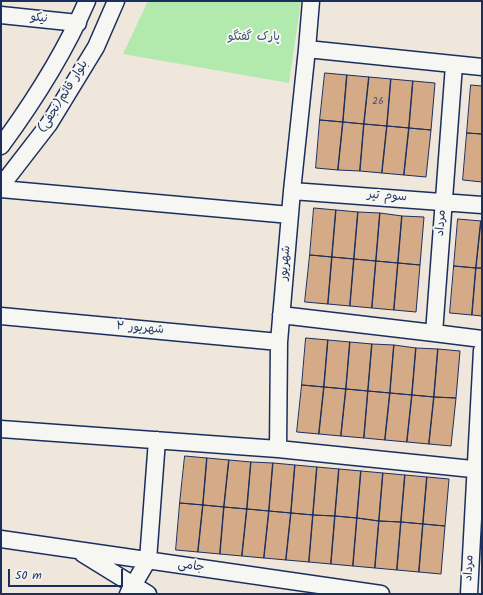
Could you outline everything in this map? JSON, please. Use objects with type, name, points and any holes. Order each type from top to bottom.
[{"type":"street","name":"بلوار قائم(نجفی)","points":[[1,146],[25,113],[78,23],[87,1]]},
{"type":"street","name":"بلوار قائم(نجفی)","points":[[1,187],[49,124],[96,47],[116,1]]},
{"type":"street","name":"شهریور","points":[[278,449],[279,342],[292,191],[307,49],[310,1]]},
{"type":"street","name":"نیکو","points":[[1,15],[78,23]]},
{"type":"street","points":[[307,49],[482,67]]},
{"type":"street","name":"مرداد","points":[[434,333],[454,65]]},
{"type":"street","points":[[1,187],[290,215]]},
{"type":"street","name":"سوم تیر","points":[[292,191],[482,204]]},
{"type":"street","points":[[281,315],[482,339]]},
{"type":"street","name":"شهریور ۲","points":[[1,316],[279,342]]},
{"type":"street","name":"مرداد","points":[[469,594],[479,470],[482,350]]},
{"type":"street","points":[[1,429],[278,449],[479,470]]},
{"type":"street","points":[[131,590],[148,560],[157,440]]},
{"type":"street","name":"جامی","points":[[1,539],[381,594]]},
{"type":"street","points":[[77,550],[131,590],[148,594]]},
{"type":"street","points":[[320,585],[333,594]]},
{"type":"green space","name":"پارک گفتگو","points":[[148,1],[301,1],[289,83],[123,54]]},
{"type":"building","points":[[325,73],[347,75],[343,122],[320,120]]},
{"type":"building","points":[[347,75],[369,77],[364,124],[343,122]]},
{"type":"building","points":[[369,77],[391,79],[387,126],[364,124]]},
{"type":"building","points":[[391,79],[413,81],[409,128],[387,126]]},
{"type":"building","points":[[413,81],[435,83],[431,130],[409,128]]},
{"type":"building","points":[[471,85],[482,86],[482,134],[467,133]]},
{"type":"building","points":[[320,120],[343,122],[338,170],[316,168]]},
{"type":"building","points":[[343,122],[364,124],[360,171],[338,170]]},
{"type":"building","points":[[364,124],[387,126],[382,173],[360,171]]},
{"type":"building","points":[[387,126],[409,128],[404,175],[382,173]]},
{"type":"building","points":[[409,128],[431,130],[426,177],[404,175]]},
{"type":"building","points":[[467,133],[482,134],[482,182],[463,180]]},
{"type":"building","points":[[314,208],[336,210],[332,257],[310,255]]},
{"type":"building","points":[[336,210],[358,212],[354,259],[332,257]]},
{"type":"building","points":[[358,212],[380,213],[376,261],[354,259]]},
{"type":"building","points":[[380,213],[402,216],[398,263],[376,261]]},
{"type":"building","points":[[402,216],[424,217],[420,265],[398,263]]},
{"type":"building","points":[[458,219],[481,221],[476,268],[454,266]]},
{"type":"building","points":[[481,221],[482,268],[476,268]]},
{"type":"building","points":[[310,255],[332,257],[328,304],[305,302]]},
{"type":"building","points":[[332,257],[354,259],[350,306],[328,304]]},
{"type":"building","points":[[354,259],[376,261],[372,308],[350,306]]},
{"type":"building","points":[[376,261],[398,263],[394,310],[372,308]]},
{"type":"building","points":[[398,263],[420,265],[416,312],[394,310]]},
{"type":"building","points":[[454,266],[476,268],[472,315],[450,313]]},
{"type":"building","points":[[476,268],[482,268],[482,316],[472,315]]},
{"type":"building","points":[[306,338],[328,340],[324,387],[302,385]]},
{"type":"building","points":[[328,340],[350,342],[346,389],[324,387]]},
{"type":"building","points":[[350,342],[372,344],[368,391],[346,389]]},
{"type":"building","points":[[372,344],[394,345],[390,393],[368,391]]},
{"type":"building","points":[[394,345],[416,348],[412,395],[390,393]]},
{"type":"building","points":[[416,348],[438,349],[434,397],[412,395]]},
{"type":"building","points":[[438,349],[460,351],[456,398],[434,397]]},
{"type":"building","points":[[302,385],[324,387],[319,434],[297,432]]},
{"type":"building","points":[[324,387],[346,389],[341,436],[319,434]]},
{"type":"building","points":[[346,389],[368,391],[364,438],[341,436]]},
{"type":"building","points":[[368,391],[390,393],[385,440],[364,438]]},
{"type":"building","points":[[390,393],[412,395],[407,442],[385,440]]},
{"type":"building","points":[[412,395],[434,397],[429,444],[407,442]]},
{"type":"building","points":[[434,397],[456,398],[451,446],[429,444]]},
{"type":"building","points":[[185,456],[207,458],[203,505],[180,503]]},
{"type":"building","points":[[207,458],[229,460],[224,507],[203,505]]},
{"type":"building","points":[[229,460],[251,462],[247,509],[224,507]]},
{"type":"building","points":[[251,462],[273,463],[269,511],[247,509]]},
{"type":"building","points":[[273,463],[295,465],[291,513],[269,511]]},
{"type":"building","points":[[295,465],[317,467],[313,515],[291,513]]},
{"type":"building","points":[[317,467],[339,469],[335,516],[313,515]]},
{"type":"building","points":[[339,469],[361,471],[357,518],[335,516]]},
{"type":"building","points":[[361,471],[383,473],[379,521],[357,518]]},
{"type":"building","points":[[383,473],[405,475],[401,522],[379,521]]},
{"type":"building","points":[[405,475],[427,477],[423,524],[401,522]]},
{"type":"building","points":[[427,477],[449,479],[445,526],[423,524]]},
{"type":"building","points":[[180,503],[203,505],[198,552],[176,550]]},
{"type":"building","points":[[203,505],[224,507],[220,554],[198,552]]},
{"type":"building","points":[[224,507],[247,509],[242,556],[220,554]]},
{"type":"building","points":[[247,509],[269,511],[264,558],[242,556]]},
{"type":"building","points":[[269,511],[291,513],[286,560],[264,558]]},
{"type":"building","points":[[291,513],[313,515],[309,562],[286,560]]},
{"type":"building","points":[[313,515],[335,516],[331,564],[309,562]]},
{"type":"building","points":[[335,516],[357,518],[353,566],[331,564]]},
{"type":"building","points":[[357,518],[379,521],[375,568],[353,566]]},
{"type":"building","points":[[379,521],[401,522],[397,570],[375,568]]},
{"type":"building","points":[[401,522],[423,524],[419,572],[397,570]]},
{"type":"building","points":[[423,524],[445,526],[441,574],[419,572]]}]
